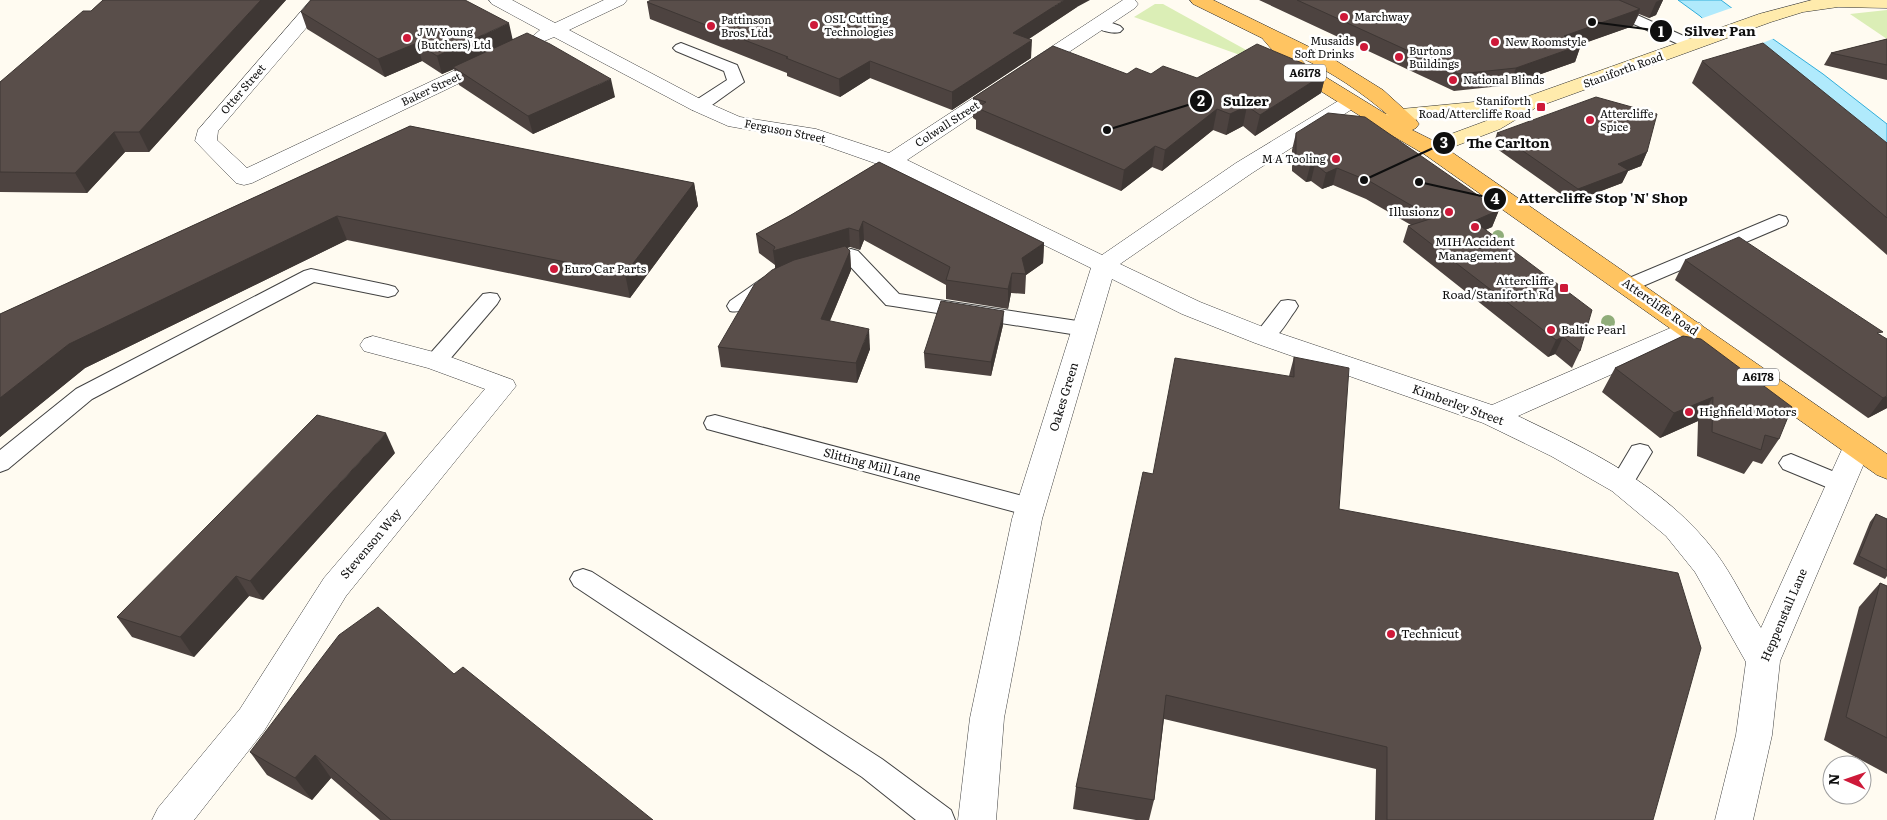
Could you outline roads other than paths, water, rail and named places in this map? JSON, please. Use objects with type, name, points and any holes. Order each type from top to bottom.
[{"type":"main road","name":"Attercliffe Road","points":[[1199,0],[1230,13],[1269,35],[1323,60],[1376,94],[1395,120],[1432,149],[1629,285],[1887,468]]},
{"type":"main road","name":"Staniforth Road","points":[[1432,149],[1493,125],[1530,103],[1804,3],[1844,1],[1887,3]]},
{"type":"main road","name":"Attercliffe Road","points":[[1269,35],[1299,69],[1350,102],[1395,120]]},
{"type":"main road","name":"Staniforth Road","points":[[1395,120],[1530,103]]},
{"type":"street","name":"Otter Street","points":[[244,178],[206,142],[208,130],[321,0]]},
{"type":"street","name":"Ferguson Street","points":[[498,0],[699,106],[735,122],[816,135],[891,161],[1104,264]]},
{"type":"street","name":"Baker Street","points":[[244,178],[618,0]]},
{"type":"street","name":"Colwall Street","points":[[891,161],[1070,53],[1108,26],[1130,4]]},
{"type":"street","points":[[1104,264],[1244,168],[1350,102]]},
{"type":"street","name":"Oakes Green","points":[[977,820],[987,718],[1030,508],[1104,264]]},
{"type":"street","name":"Kimberley Street","points":[[1104,264],[1191,308],[1264,337],[1493,416],[1561,449],[1622,483],[1677,528],[1706,563],[1763,661]]},
{"type":"street","points":[[1493,416],[1691,329]]},
{"type":"street","name":"Stevenson Way","points":[[171,820],[252,720],[336,586],[503,386],[436,361],[374,345]]},
{"type":"street","name":"Heppenstall Lane","points":[[1734,820],[1754,735],[1763,661],[1857,447]]},
{"type":"lane","points":[[1592,0],[1700,42]]},
{"type":"lane","points":[[681,48],[731,68],[734,75],[736,82],[699,106]]},
{"type":"lane","points":[[1629,285],[1779,221]]},
{"type":"lane","points":[[737,306],[772,280],[851,255],[893,300],[1084,329]]},
{"type":"lane","points":[[0,463],[84,394],[311,275],[388,291]]},
{"type":"lane","points":[[436,361],[490,299]]},
{"type":"lane","points":[[1264,337],[1288,306]]},
{"type":"lane","name":"Slitting Mill Lane","points":[[715,423],[1030,508]]},
{"type":"lane","points":[[1622,483],[1640,452]]},
{"type":"lane","points":[[1791,463],[1841,484]]},
{"type":"lane","points":[[583,579],[872,768],[940,820]]},
{"type":"water","points":[[1678,0],[1721,0],[1823,74],[1887,124],[1887,171],[1740,55],[1700,16]]},
{"type":"place","name":"Marchway","points":[[1344,17]]},
{"type":"place","name":"Silver Pan","points":[[1592,22]]},
{"type":"place","name":"OSL Cutting Technologies","points":[[814,25]]},
{"type":"place","name":"Pattinson Bros. Ltd.","points":[[711,26]]},
{"type":"place","name":"J W Young (Butchers) Ltd","points":[[407,38]]},
{"type":"place","name":"New Roomstyle","points":[[1495,42]]},
{"type":"place","name":"Musaids Soft Drinks","points":[[1364,47]]},
{"type":"place","name":"Burtons Buildings","points":[[1399,57]]},
{"type":"place","name":"National Blinds","points":[[1453,80]]},
{"type":"place","name":"Staniforth Road/Attercliffe Road","points":[[1541,107]]},
{"type":"place","name":"Attercliffe Spice","points":[[1590,120]]},
{"type":"place","name":"Sulzer","points":[[1107,130]]},
{"type":"place","name":"M A Tooling","points":[[1336,159]]},
{"type":"place","name":"The Carlton","points":[[1364,180]]},
{"type":"place","name":"Attercliffe Stop 'N' Shop","points":[[1419,182]]},
{"type":"place","name":"Illusionz","points":[[1449,212]]},
{"type":"place","name":"MIH Accident Management","points":[[1475,227]]},
{"type":"place","name":"Euro Car Parts","points":[[554,269]]},
{"type":"place","name":"Attercliffe Road/Staniforth Rd","points":[[1564,288]]},
{"type":"place","name":"Baltic Pearl","points":[[1551,330]]},
{"type":"place","name":"Highfield Motors","points":[[1689,412]]},
{"type":"place","name":"Technicut","points":[[1391,634]]}]
